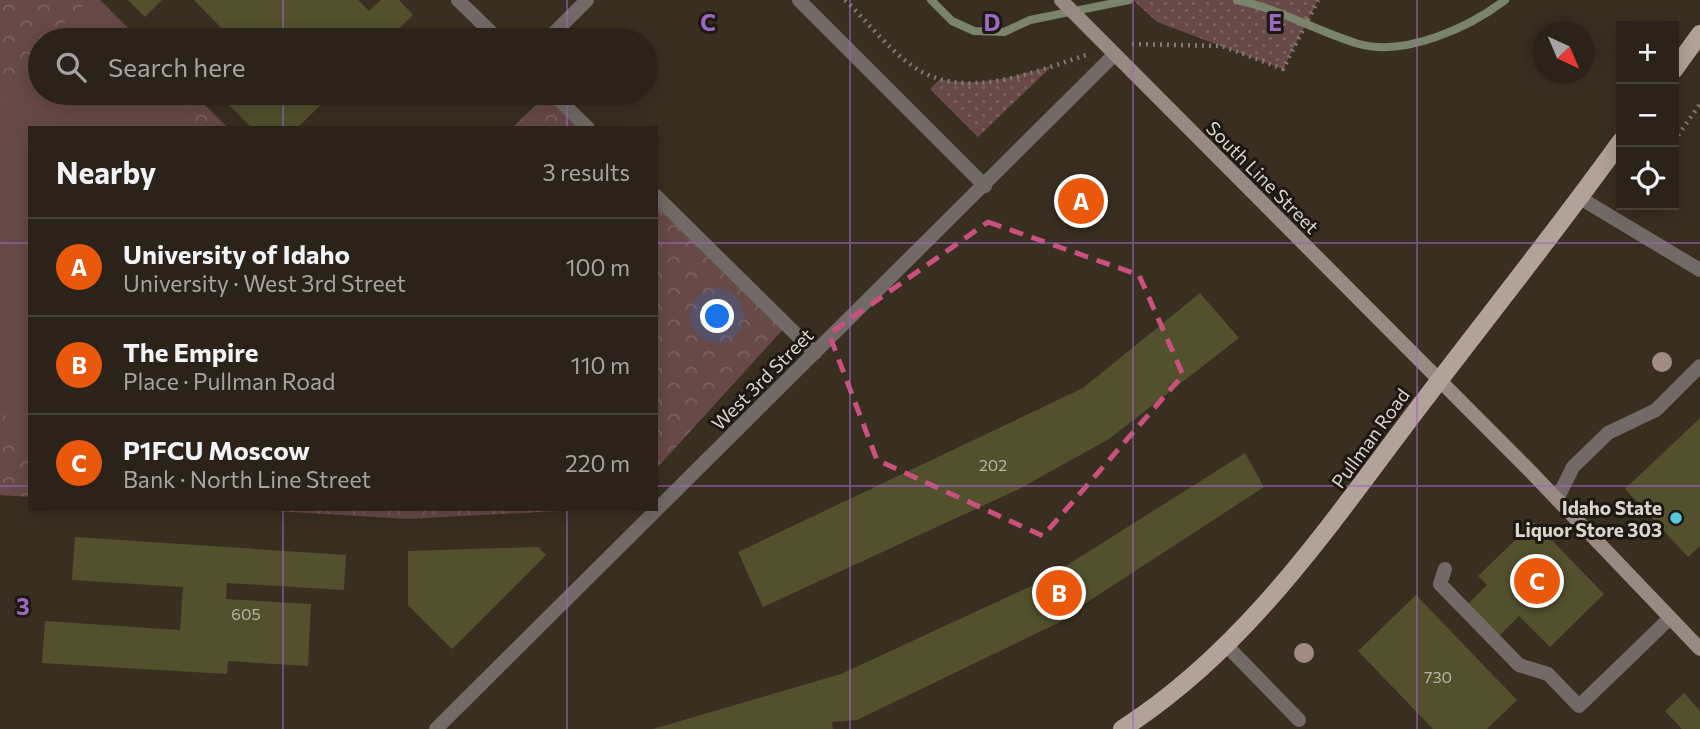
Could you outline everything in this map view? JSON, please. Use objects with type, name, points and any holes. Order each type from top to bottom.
[{"type":"main road","points":[[1679,63],[1700,34]]},
{"type":"main road","name":"Pullman Road","points":[[1122,729],[1160,704],[1227,646],[1325,534],[1617,147]]},
{"type":"street","points":[[458,0],[487,28]]},
{"type":"street","points":[[559,28],[587,0]]},
{"type":"street","points":[[799,0],[985,186]]},
{"type":"street","name":"South Line Street","points":[[1061,0],[1557,499],[1700,651]]},
{"type":"street","name":"West 3rd Street","points":[[658,508],[1114,55]]},
{"type":"street","points":[[564,105],[585,126]]},
{"type":"street","points":[[658,197],[815,352]]},
{"type":"street","points":[[1580,198],[1700,270]]},
{"type":"street","points":[[1557,499],[1573,467],[1608,433],[1656,410],[1700,366]]},
{"type":"street","name":"West 3rd Street","points":[[436,729],[655,511]]},
{"type":"street","points":[[1445,569],[1440,584],[1501,647],[1519,664],[1548,674],[1579,706],[1670,618]]},
{"type":"street","points":[[1227,646],[1299,720]]},
{"type":"path","points":[[845,0],[909,62],[923,73],[940,79],[958,83],[983,82],[1073,59]]},
{"type":"path","points":[[1136,43],[1222,46],[1283,69],[1318,1]]},
{"type":"path","points":[[1679,134],[1700,104]]},
{"type":"highlighted area","points":[[988,222],[1139,275],[1183,375],[1043,536],[877,460],[829,334]]},
{"type":"green space","points":[[0,0],[100,0],[128,28],[28,28],[28,105],[205,105],[226,126],[28,126],[28,497],[0,495]]},
{"type":"green space","points":[[1133,0],[1318,0],[1283,69],[1157,22]]},
{"type":"green space","points":[[89,1],[113,28],[59,28]]},
{"type":"green space","points":[[28,64],[28,105],[179,105],[197,126],[28,126],[28,450],[0,406],[0,107]]},
{"type":"green space","points":[[1052,66],[978,137],[930,89],[940,79],[983,81]]},
{"type":"green space","points":[[536,105],[561,105],[585,126],[514,126]]},
{"type":"green space","points":[[658,198],[787,325],[658,467]]},
{"type":"green space","points":[[274,511],[558,511],[408,519]]},
{"type":"building","points":[[128,0],[162,0],[145,17]]},
{"type":"building","points":[[194,0],[358,0],[369,11],[381,0],[399,0],[413,15],[399,28],[221,28]]},
{"type":"building","points":[[229,105],[321,105],[299,126],[250,126]]},
{"type":"building","points":[[1200,293],[1239,338],[1109,439],[1019,489],[763,607],[738,552],[1083,388]]},
{"type":"building","name":"Idaho State Liquor Store 303","points":[[1700,418],[1700,546],[1688,557],[1625,489]]},
{"type":"building","points":[[1245,453],[1264,487],[1083,605],[1059,615],[1062,621],[857,720],[832,722],[833,729],[653,729],[841,674],[1042,581]]},
{"type":"building","points":[[1534,522],[1604,594],[1550,647],[1519,616],[1499,636],[1468,604],[1487,585],[1478,576]]},
{"type":"building","points":[[75,537],[346,555],[344,590],[227,583],[226,599],[311,604],[308,666],[228,661],[227,674],[42,663],[45,621],[180,630],[183,587],[72,580]]},
{"type":"building","points":[[538,547],[546,555],[452,649],[408,605],[408,551]]},
{"type":"building","points":[[1416,595],[1517,700],[1487,729],[1433,729],[1358,651]]},
{"type":"building","points":[[1684,693],[1700,711],[1700,729],[1682,729],[1665,711]]},
{"type":"waterway","points":[[931,0],[952,21],[974,31],[1004,32],[1030,20],[1129,0]]},
{"type":"waterway","points":[[1237,0],[1268,9],[1344,39],[1377,47],[1416,43],[1436,37],[1474,20],[1505,0]]},
{"type":"place","name":"University of Idaho","points":[[1081,201]]},
{"type":"place","name":"Idaho State Liquor Store 303","points":[[1676,518]]},
{"type":"place","name":"P1FCU Moscow","points":[[1537,581]]},
{"type":"place","name":"The Empire","points":[[1059,593]]}]
